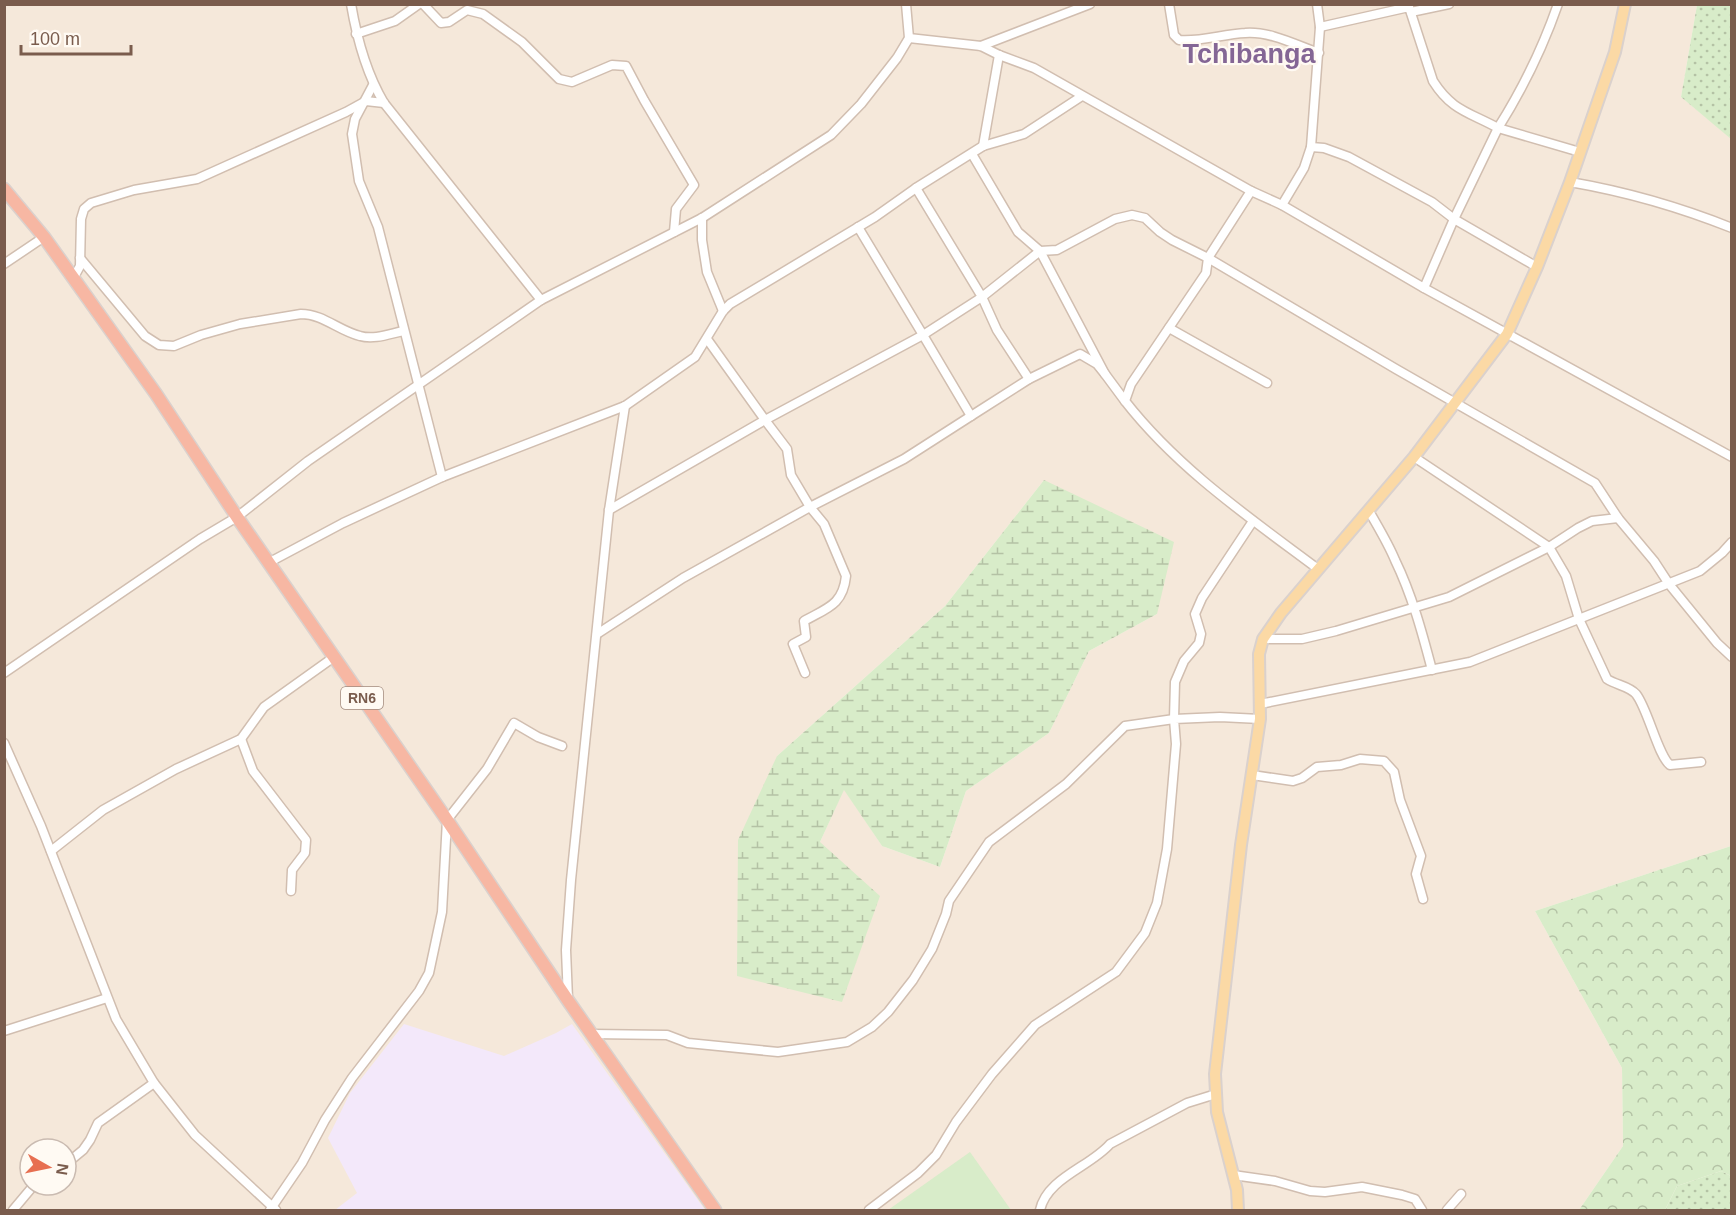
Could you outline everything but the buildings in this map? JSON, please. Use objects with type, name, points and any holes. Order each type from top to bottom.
[{"type":"highway","name":"RN6","points":[[4,189],[44,237],[156,394],[237,518],[447,820],[568,1002],[715,1210]]},
{"type":"main road","points":[[1238,1210],[1237,1190],[1217,1112],[1215,1074],[1241,844],[1260,719],[1259,654],[1263,639],[1281,613],[1414,458],[1507,333],[1537,267],[1570,182],[1612,60],[1625,4]]},
{"type":"street","points":[[351,4],[356,33],[373,85],[384,103],[541,300]]},
{"type":"street","points":[[356,33],[394,21],[421,4],[441,23],[449,22],[467,10],[483,14],[522,42],[559,79],[572,82],[612,65],[626,66],[694,185],[676,209],[674,232]]},
{"type":"street","points":[[4,673],[200,538],[237,518],[308,460],[541,300],[702,218],[831,135],[861,104],[897,58],[909,38],[906,4]]},
{"type":"street","points":[[981,45],[1090,4]]},
{"type":"street","points":[[1169,4],[1174,35],[1179,40],[1247,33],[1274,37],[1319,53]]},
{"type":"street","points":[[1282,205],[1304,168],[1311,147],[1319,53],[1320,27],[1317,4]]},
{"type":"street","points":[[1320,27],[1409,8],[1449,4]]},
{"type":"street","points":[[1424,288],[1498,128],[1509,111],[1550,29],[1558,4]]},
{"type":"street","points":[[1409,8],[1433,81],[1442,95],[1457,108],[1498,128],[1580,152]]},
{"type":"street","points":[[909,38],[981,45],[999,56],[1034,68],[1251,191],[1282,205],[1424,288],[1731,457]]},
{"type":"street","points":[[983,146],[999,56]]},
{"type":"street","points":[[352,135],[355,119],[373,85]]},
{"type":"street","points":[[268,563],[442,477],[625,406],[695,357],[723,311],[743,295],[858,227],[983,146],[1024,134],[1082,96]]},
{"type":"street","points":[[73,279],[78,272],[80,258],[81,219],[84,208],[91,203],[134,190],[197,179],[346,112],[366,100],[384,103]]},
{"type":"street","points":[[346,112],[359,181],[378,227],[442,477]]},
{"type":"street","points":[[1311,147],[1324,148],[1349,157],[1432,202],[1454,219],[1537,267]]},
{"type":"street","points":[[972,154],[1018,231],[1040,251],[1104,374]]},
{"type":"street","points":[[1570,182],[1613,189],[1681,208],[1731,228]]},
{"type":"street","points":[[915,188],[982,297],[997,330],[1029,379]]},
{"type":"street","points":[[1125,401],[1131,384],[1206,273],[1208,258],[1251,191]]},
{"type":"street","points":[[609,510],[765,420],[923,335],[982,297],[1040,251],[1057,250],[1114,219],[1132,215],[1145,218],[1166,236],[1208,258],[1595,483],[1618,518],[1654,561],[1669,584],[1731,657]]},
{"type":"street","points":[[702,218],[706,272],[723,311]]},
{"type":"street","points":[[858,227],[972,416]]},
{"type":"street","points":[[4,264],[44,237]]},
{"type":"street","points":[[80,258],[145,336],[159,345],[174,346],[201,335],[240,324],[301,314],[312,314],[359,336],[375,338],[403,331]]},
{"type":"street","points":[[1169,328],[1267,383]]},
{"type":"street","points":[[707,339],[787,450],[791,475],[810,507],[824,524],[846,576],[845,586],[838,602],[804,621],[806,637],[793,644],[805,673]]},
{"type":"street","points":[[597,634],[683,578],[810,507],[904,459],[1029,379],[1080,354],[1097,364],[1145,427],[1231,505],[1318,569]]},
{"type":"street","points":[[568,1002],[566,950],[571,880],[609,510],[625,406]]},
{"type":"street","points":[[1414,458],[1549,547],[1566,576],[1579,619],[1607,679],[1631,690],[1636,695],[1667,764],[1701,762]]},
{"type":"street","points":[[1369,511],[1395,558],[1414,608],[1432,670]]},
{"type":"street","points":[[1263,639],[1302,639],[1449,597],[1549,547],[1592,522],[1618,518]]},
{"type":"street","points":[[869,1210],[918,1173],[936,1155],[956,1122],[992,1074],[1035,1025],[1116,972],[1145,933],[1157,903],[1167,849],[1176,744],[1175,682],[1184,661],[1198,643],[1201,634],[1195,614],[1202,598],[1253,521]]},
{"type":"street","points":[[1260,704],[1470,662],[1700,571],[1722,553],[1731,542]]},
{"type":"street","points":[[1722,553],[1731,556]]},
{"type":"street","points":[[51,851],[103,810],[176,769],[241,739],[264,707],[334,657]]},
{"type":"street","points":[[591,1034],[667,1035],[688,1043],[778,1052],[847,1042],[872,1027],[888,1012],[913,980],[932,949],[949,901],[988,842],[1066,784],[1125,726],[1208,717],[1260,719]]},
{"type":"street","points":[[4,743],[51,851],[116,1019],[154,1083],[195,1136],[273,1210],[352,1078],[419,992],[429,973],[442,912],[447,820],[487,769],[514,723],[538,737],[562,746]]},
{"type":"street","points":[[241,739],[253,771],[306,840],[305,853],[292,870],[291,891]]},
{"type":"street","points":[[1252,775],[1293,781],[1302,778],[1317,767],[1341,765],[1360,759],[1384,761],[1394,772],[1400,800],[1421,856],[1416,874],[1423,899]]},
{"type":"street","points":[[4,1031],[107,998]]},
{"type":"street","points":[[78,1153],[86,1145],[98,1123],[154,1083]]},
{"type":"street","points":[[1040,1210],[1047,1193],[1058,1183],[1101,1155],[1110,1144],[1187,1104],[1216,1094]]},
{"type":"street","points":[[1233,1175],[1275,1181],[1310,1191],[1325,1192],[1362,1187],[1415,1199],[1422,1210]]},
{"type":"street","points":[[1448,1210],[1461,1194]]},
{"type":"street","points":[[13,1210],[24,1197]]},
{"type":"shaded area","points":[[5,5],[1697,5],[1681,97],[1732,139],[1731,846],[1535,911],[1622,1068],[1623,1146],[1579,1210],[5,1210]],"holes":[[[1044,480],[1157,614],[1089,651],[1049,733],[966,791],[940,867],[882,846],[844,789],[820,842],[777,756],[945,606]]]},
{"type":"shaded area","points":[[404,1024],[504,1056],[572,1024],[705,1210],[335,1210],[357,1193],[328,1138],[350,1093]]},
{"type":"green space","points":[[1697,5],[1731,5],[1731,139],[1681,97]]},
{"type":"green space","points":[[1044,480],[1174,542],[1157,614],[1089,651],[1049,733],[966,791],[940,867],[882,846],[844,790],[820,842],[880,896],[842,1002],[737,976],[738,840],[777,756],[945,606]]},
{"type":"green space","points":[[1731,846],[1731,1176],[1721,1171],[1677,1186],[1665,1210],[1579,1210],[1623,1146],[1622,1068],[1535,911]]},
{"type":"green space","points":[[970,1152],[1011,1210],[888,1210]]},
{"type":"green space","points":[[1721,1171],[1731,1176],[1731,1210],[1665,1210],[1677,1186]]},
{"type":"district","name":"Tchibanga","points":[[1249,54]]}]
